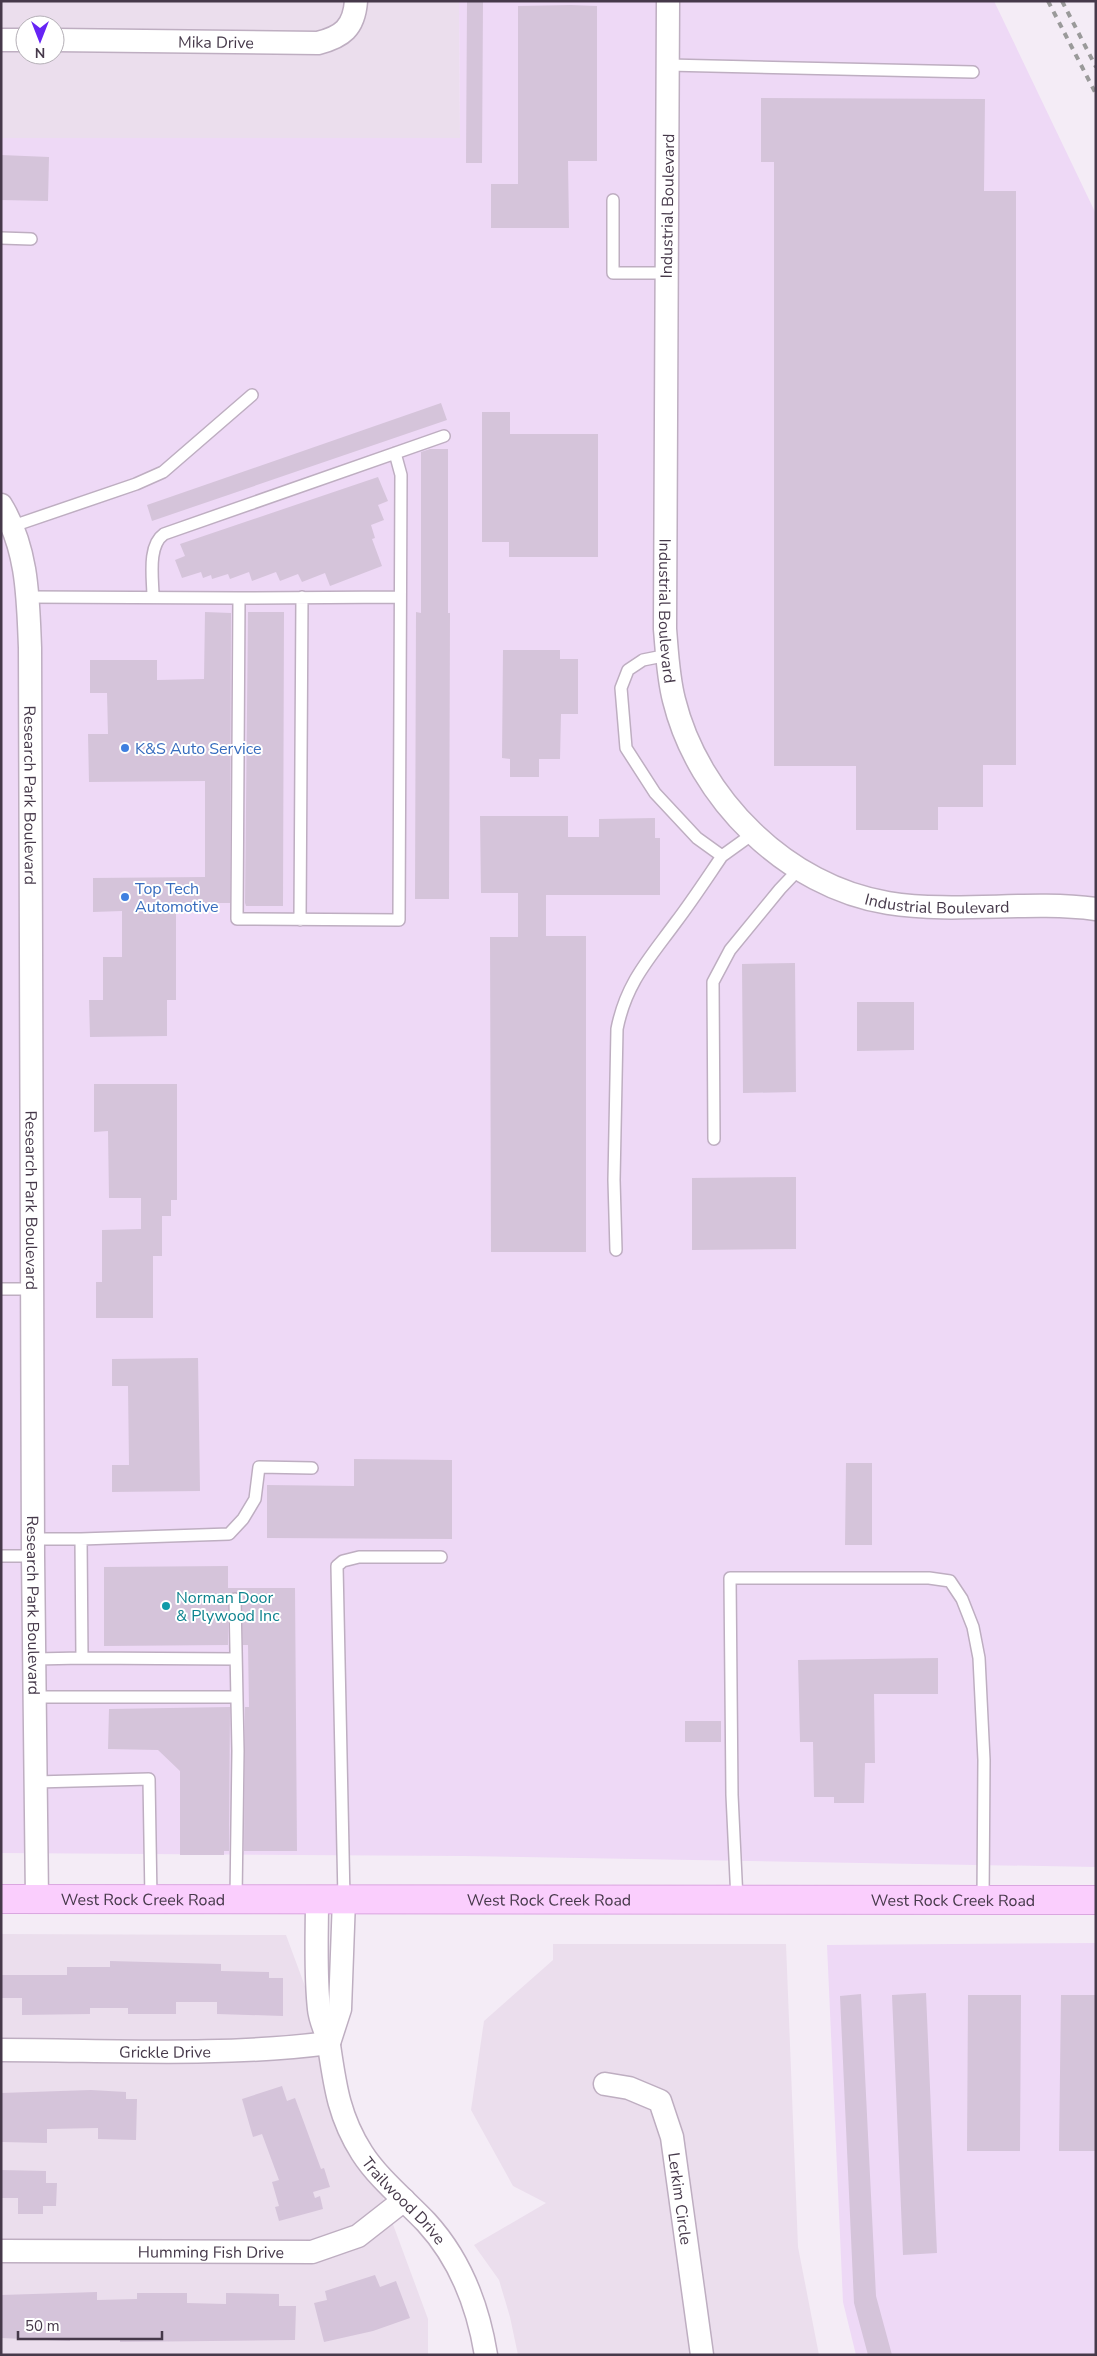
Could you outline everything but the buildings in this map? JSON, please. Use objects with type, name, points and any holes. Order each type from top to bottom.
[{"type":"main road","name":"West Rock Creek Road","points":[[1,1900],[1096,1900]]},
{"type":"street","name":"Industrial Boulevard","points":[[668,1],[665,614],[674,701],[693,750],[719,796],[754,833],[799,870],[845,892],[888,903],[967,909],[1096,909]]},
{"type":"street","name":"Mika Drive","points":[[65,40],[318,43],[333,39],[345,32],[356,3]]},
{"type":"street","points":[[1,40],[15,40]]},
{"type":"street","name":"Research Park Boulevard","points":[[1,505],[12,526],[22,557],[28,597],[30,648],[33,1548],[37,1900]]},
{"type":"street","name":"Trailwood Drive","points":[[330,1899],[319,2011],[329,2043],[334,2086],[346,2124],[362,2153],[441,2241],[458,2267],[477,2313],[486,2355]]},
{"type":"street","name":"Grickle Drive","points":[[1,2050],[225,2051],[286,2048],[329,2043]]},
{"type":"street","name":"Lerkim Circle","points":[[605,2084],[629,2088],[660,2101],[672,2137],[702,2355]]},
{"type":"street","name":"Humming Fish Drive","points":[[1,2251],[312,2252],[358,2236],[404,2200]]},
{"type":"lane","points":[[668,65],[973,72]]},
{"type":"lane","points":[[613,200],[613,272],[666,273]]},
{"type":"lane","points":[[1,238],[31,239]]},
{"type":"lane","points":[[12,526],[136,484],[163,472],[252,396]]},
{"type":"lane","points":[[153,598],[154,551],[156,543],[164,534],[444,436]]},
{"type":"lane","points":[[238,598],[237,919],[399,920],[401,475],[395,453]]},
{"type":"lane","points":[[28,597],[302,598],[400,596]]},
{"type":"lane","points":[[300,920],[302,598]]},
{"type":"lane","points":[[668,655],[643,660],[628,670],[621,688],[626,748],[655,794],[696,838],[722,856]]},
{"type":"lane","points":[[616,1250],[614,1180],[617,1029],[622,1004],[648,957],[675,924],[722,856],[754,833]]},
{"type":"lane","points":[[714,1139],[713,982],[730,950],[780,889],[799,870]]},
{"type":"lane","points":[[1,1289],[33,1289]]},
{"type":"lane","points":[[1,1556],[33,1548],[81,1540],[229,1534],[243,1519],[255,1499],[259,1467],[312,1468]]},
{"type":"lane","points":[[81,1540],[82,1658]]},
{"type":"lane","points":[[330,1899],[337,1566],[343,1560],[359,1557],[441,1557]]},
{"type":"lane","points":[[737,1900],[732,1795],[730,1578],[873,1577],[929,1578],[950,1581],[962,1599],[973,1627],[978,1658],[984,1760],[983,1900]]},
{"type":"lane","points":[[235,1598],[237,1698],[236,1899]]},
{"type":"lane","points":[[34,1660],[82,1658],[236,1659]]},
{"type":"lane","points":[[35,1696],[237,1698]]},
{"type":"lane","points":[[36,1782],[149,1780],[150,1899]]},
{"type":"shaded area","points":[[1,1],[459,1],[460,138],[1,138]]},
{"type":"shaded area","points":[[459,1],[994,1],[1096,214],[1096,1867],[464,1856],[1,1853],[1,138],[460,138]]},
{"type":"shaded area","points":[[1,1934],[286,1935],[428,2319],[428,2355],[1,2355]]},
{"type":"shaded area","points":[[1096,1943],[1096,2355],[856,2355],[843,2302],[827,1945]]},
{"type":"shaded area","points":[[553,1944],[786,1944],[798,2247],[819,2355],[518,2355],[510,2317],[499,2280],[474,2245],[546,2203],[513,2186],[471,2110],[484,2021],[553,1960]]},
{"type":"railway","points":[[1048,1],[1096,94]]},
{"type":"railway","points":[[1062,1],[1096,67]]},
{"type":"place","name":"K&S Auto Service","points":[[125,748]]},
{"type":"place","name":"Top Tech Automotive","points":[[125,897]]},
{"type":"place","name":"Norman Door & Plywood Inc","points":[[166,1606]]}]
